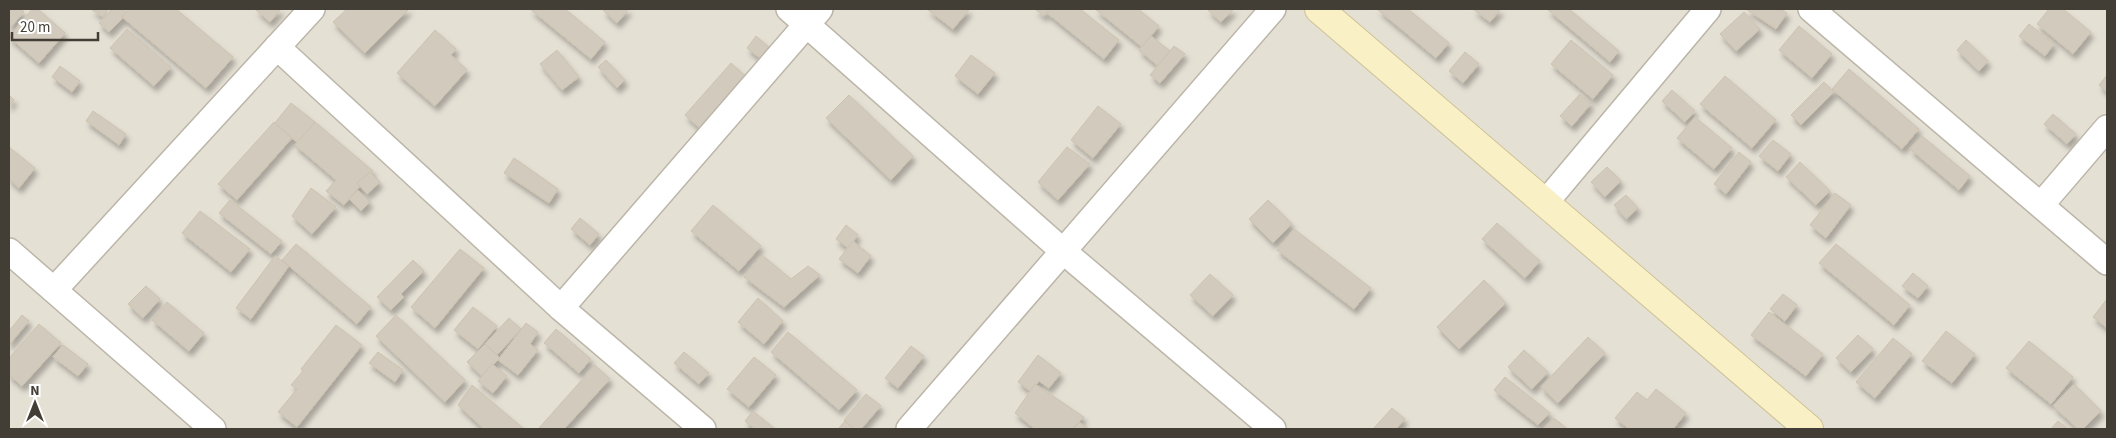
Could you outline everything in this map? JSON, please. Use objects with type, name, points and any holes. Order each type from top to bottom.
[{"type":"street","points":[[54,290],[312,9]]},
{"type":"street","points":[[909,429],[1272,9]]},
{"type":"street","points":[[1319,9],[1809,429]]},
{"type":"street","points":[[1546,202],[1708,9]]},
{"type":"street","points":[[1811,9],[2107,262]]},
{"type":"street","points":[[561,308],[805,14],[1063,251],[1273,429]]},
{"type":"street","points":[[277,47],[561,308],[703,429]]},
{"type":"street","points":[[2041,205],[2107,128]]},
{"type":"street","points":[[9,251],[213,429]]},
{"type":"shaded area","points":[[9,9],[2107,9],[2107,429],[9,429]]},
{"type":"building","points":[[9,9],[20,9],[24,12],[9,29]]},
{"type":"building","points":[[32,9],[38,9],[65,33],[39,63],[9,37]]},
{"type":"building","points":[[91,9],[108,9],[103,17]]},
{"type":"building","points":[[112,9],[123,9],[128,13],[109,32],[99,23]]},
{"type":"building","points":[[129,9],[176,9],[233,57],[206,88],[122,17]]},
{"type":"building","points":[[255,9],[281,9],[270,22]]},
{"type":"building","points":[[347,9],[409,9],[365,53],[333,22]]},
{"type":"building","points":[[530,9],[565,9],[605,42],[591,59]]},
{"type":"building","points":[[604,9],[629,9],[617,23]]},
{"type":"building","points":[[927,9],[967,9],[969,10],[953,29]]},
{"type":"building","points":[[1035,9],[1049,9],[1044,16]]},
{"type":"building","points":[[1051,9],[1080,9],[1119,40],[1104,59],[1047,13]]},
{"type":"building","points":[[1095,9],[1138,9],[1159,26],[1142,47]]},
{"type":"building","points":[[1207,9],[1234,9],[1221,22]]},
{"type":"building","points":[[1377,9],[1408,9],[1449,43],[1436,58]]},
{"type":"building","points":[[1473,9],[1501,9],[1490,22]]},
{"type":"building","points":[[1547,9],[1569,9],[1619,51],[1610,62]]},
{"type":"building","points":[[1746,9],[1780,9],[1787,13],[1776,29]]},
{"type":"building","points":[[2049,9],[2063,9],[2091,32],[2073,54],[2037,24]]},
{"type":"building","points":[[1744,12],[1760,29],[1736,51],[1720,34]]},
{"type":"building","points":[[2029,24],[2054,44],[2045,56],[2019,36]]},
{"type":"building","points":[[1799,26],[1832,54],[1812,78],[1779,50]]},
{"type":"building","points":[[127,29],[171,67],[154,86],[110,48]]},
{"type":"building","points":[[435,30],[456,49],[451,55],[467,70],[435,106],[397,73]]},
{"type":"building","points":[[756,36],[770,48],[761,59],[747,48]]},
{"type":"building","points":[[1151,36],[1170,51],[1158,66],[1139,50]]},
{"type":"building","points":[[1571,40],[1613,75],[1593,99],[1551,64]]},
{"type":"building","points":[[1966,40],[1988,61],[1979,71],[1957,50]]},
{"type":"building","points":[[1174,46],[1185,54],[1160,83],[1150,75]]},
{"type":"building","points":[[557,50],[579,77],[562,90],[540,64]]},
{"type":"building","points":[[1465,52],[1479,64],[1463,83],[1449,71]]},
{"type":"building","points":[[971,55],[995,73],[978,94],[955,76]]},
{"type":"building","points":[[606,60],[625,80],[617,88],[598,67]]},
{"type":"building","points":[[731,63],[751,81],[705,133],[685,115]]},
{"type":"building","points":[[60,66],[80,81],[72,92],[52,77]]},
{"type":"building","points":[[1849,69],[1919,129],[1902,149],[1832,89]]},
{"type":"building","points":[[2107,75],[2107,92],[2099,85]]},
{"type":"building","points":[[1725,76],[1776,120],[1752,148],[1700,104]]},
{"type":"building","points":[[1824,82],[1834,92],[1801,125],[1791,115]]},
{"type":"building","points":[[1672,90],[1695,111],[1685,122],[1662,101]]},
{"type":"building","points":[[1580,94],[1591,104],[1572,126],[1560,116]]},
{"type":"building","points":[[9,95],[14,100],[9,106]]},
{"type":"building","points":[[849,95],[913,156],[891,180],[826,118]]},
{"type":"building","points":[[291,103],[315,122],[298,143],[274,124]]},
{"type":"building","points":[[1098,106],[1121,124],[1093,158],[1071,140]]},
{"type":"building","points":[[93,111],[126,134],[119,145],[86,121]]},
{"type":"building","points":[[2053,114],[2076,134],[2067,144],[2044,124]]},
{"type":"building","points":[[1695,117],[1732,148],[1714,169],[1677,138]]},
{"type":"building","points":[[274,122],[292,138],[237,200],[218,184]]},
{"type":"building","points":[[315,122],[373,171],[344,205],[326,191],[336,180],[295,145]]},
{"type":"building","points":[[1922,136],[1970,176],[1959,190],[1910,149]]},
{"type":"building","points":[[1773,140],[1791,154],[1778,171],[1759,156]]},
{"type":"building","points":[[9,147],[35,168],[19,188],[9,179]]},
{"type":"building","points":[[1067,147],[1090,164],[1058,200],[1038,182]]},
{"type":"building","points":[[1739,152],[1751,162],[1726,194],[1714,184]]},
{"type":"building","points":[[514,158],[558,189],[549,203],[504,173]]},
{"type":"building","points":[[1800,162],[1830,191],[1816,205],[1786,177]]},
{"type":"building","points":[[1607,167],[1621,181],[1605,197],[1591,182]]},
{"type":"building","points":[[370,172],[380,182],[367,194],[357,183]]},
{"type":"building","points":[[311,188],[336,207],[312,234],[292,216]]},
{"type":"building","points":[[358,190],[370,202],[361,211],[349,199]]},
{"type":"building","points":[[1835,193],[1851,205],[1826,238],[1810,225]]},
{"type":"building","points":[[1626,195],[1638,208],[1626,219],[1614,205]]},
{"type":"building","points":[[230,200],[282,241],[271,254],[219,213]]},
{"type":"building","points":[[1268,200],[1292,224],[1273,243],[1249,219]]},
{"type":"building","points":[[713,205],[761,246],[739,271],[691,231]]},
{"type":"building","points":[[200,211],[250,249],[231,272],[182,233]]},
{"type":"building","points":[[580,218],[599,234],[590,245],[571,229]]},
{"type":"building","points":[[1497,223],[1540,261],[1525,278],[1482,239]]},
{"type":"building","points":[[846,225],[858,235],[848,248],[836,239]]},
{"type":"building","points":[[1294,229],[1371,288],[1354,309],[1277,250]]},
{"type":"building","points":[[853,241],[871,256],[858,273],[839,259]]},
{"type":"building","points":[[296,244],[371,307],[357,324],[282,260]]},
{"type":"building","points":[[1836,244],[1910,305],[1894,325],[1819,263]]},
{"type":"building","points":[[460,249],[484,268],[435,328],[411,307]]},
{"type":"building","points":[[762,255],[791,279],[808,266],[820,275],[784,307],[744,277]]},
{"type":"building","points":[[275,256],[289,266],[251,319],[236,308]]},
{"type":"building","points":[[413,260],[424,271],[401,294],[404,297],[391,310],[377,297]]},
{"type":"building","points":[[1913,273],[1928,286],[1918,298],[1902,286]]},
{"type":"building","points":[[1210,274],[1233,295],[1213,316],[1190,295]]},
{"type":"building","points":[[1484,280],[1506,303],[1459,349],[1437,327]]},
{"type":"building","points":[[146,286],[160,299],[143,318],[128,304]]},
{"type":"building","points":[[1783,294],[1797,305],[1785,321],[1770,309]]},
{"type":"building","points":[[758,298],[783,321],[764,344],[738,322]]},
{"type":"building","points":[[2107,299],[2107,328],[2093,317]]},
{"type":"building","points":[[167,302],[204,333],[189,351],[152,320]]},
{"type":"building","points":[[473,307],[497,326],[478,349],[454,330]]},
{"type":"building","points":[[1769,312],[1823,354],[1806,376],[1751,335]]},
{"type":"building","points":[[22,315],[29,321],[9,345],[9,331]]},
{"type":"building","points":[[396,315],[465,380],[445,402],[376,336]]},
{"type":"building","points":[[509,318],[521,329],[497,355],[485,344]]},
{"type":"building","points":[[526,323],[538,332],[530,344],[538,350],[518,375],[498,360]]},
{"type":"building","points":[[39,324],[61,343],[22,386],[9,375],[9,358]]},
{"type":"building","points":[[336,325],[362,345],[297,427],[278,412],[297,389],[291,385],[303,371],[301,369]]},
{"type":"building","points":[[556,329],[591,359],[579,373],[544,343]]},
{"type":"building","points":[[1946,331],[1975,354],[1952,383],[1922,361]]},
{"type":"building","points":[[788,332],[857,390],[839,410],[771,352]]},
{"type":"building","points":[[1858,335],[1873,349],[1851,372],[1836,358]]},
{"type":"building","points":[[1588,337],[1605,353],[1558,403],[1541,387]]},
{"type":"building","points":[[1893,338],[1912,354],[1875,398],[1856,382]]},
{"type":"building","points":[[2029,341],[2073,377],[2051,404],[2006,368]]},
{"type":"building","points":[[485,344],[500,358],[482,376],[467,362]]},
{"type":"building","points":[[63,345],[88,364],[78,376],[53,357]]},
{"type":"building","points":[[911,346],[924,356],[898,388],[885,378]]},
{"type":"building","points":[[1524,350],[1548,372],[1532,389],[1508,367]]},
{"type":"building","points":[[378,352],[403,370],[395,382],[369,363]]},
{"type":"building","points":[[684,352],[709,373],[699,384],[674,363]]},
{"type":"building","points":[[1038,355],[1061,373],[1049,388],[1039,381],[1031,392],[1018,382]]},
{"type":"building","points":[[754,357],[776,375],[749,407],[727,389]]},
{"type":"building","points":[[492,364],[507,376],[493,393],[478,381]]},
{"type":"building","points":[[595,365],[610,379],[564,429],[539,428]]},
{"type":"building","points":[[1505,377],[1550,413],[1538,425],[1494,390]]},
{"type":"building","points":[[1035,384],[1084,417],[1072,429],[1035,429],[1015,413]]},
{"type":"building","points":[[2074,384],[2101,411],[2083,429],[2078,429],[2053,406]]},
{"type":"building","points":[[472,385],[524,429],[484,429],[458,405]]},
{"type":"building","points":[[1656,389],[1686,413],[1673,429],[1629,429],[1615,418],[1637,392],[1647,400]]},
{"type":"building","points":[[866,394],[881,406],[861,429],[854,429],[844,420]]},
{"type":"building","points":[[1392,408],[1405,419],[1396,429],[1373,429]]},
{"type":"building","points":[[753,411],[775,429],[755,429],[745,421]]},
{"type":"building","points":[[1554,418],[1567,429],[1546,429]]},
{"type":"building","points":[[845,421],[854,429],[838,429]]},
{"type":"building","points":[[2058,421],[2068,429],[2051,429]]},
{"type":"building","points":[[1079,422],[1089,429],[1073,429]]}]
